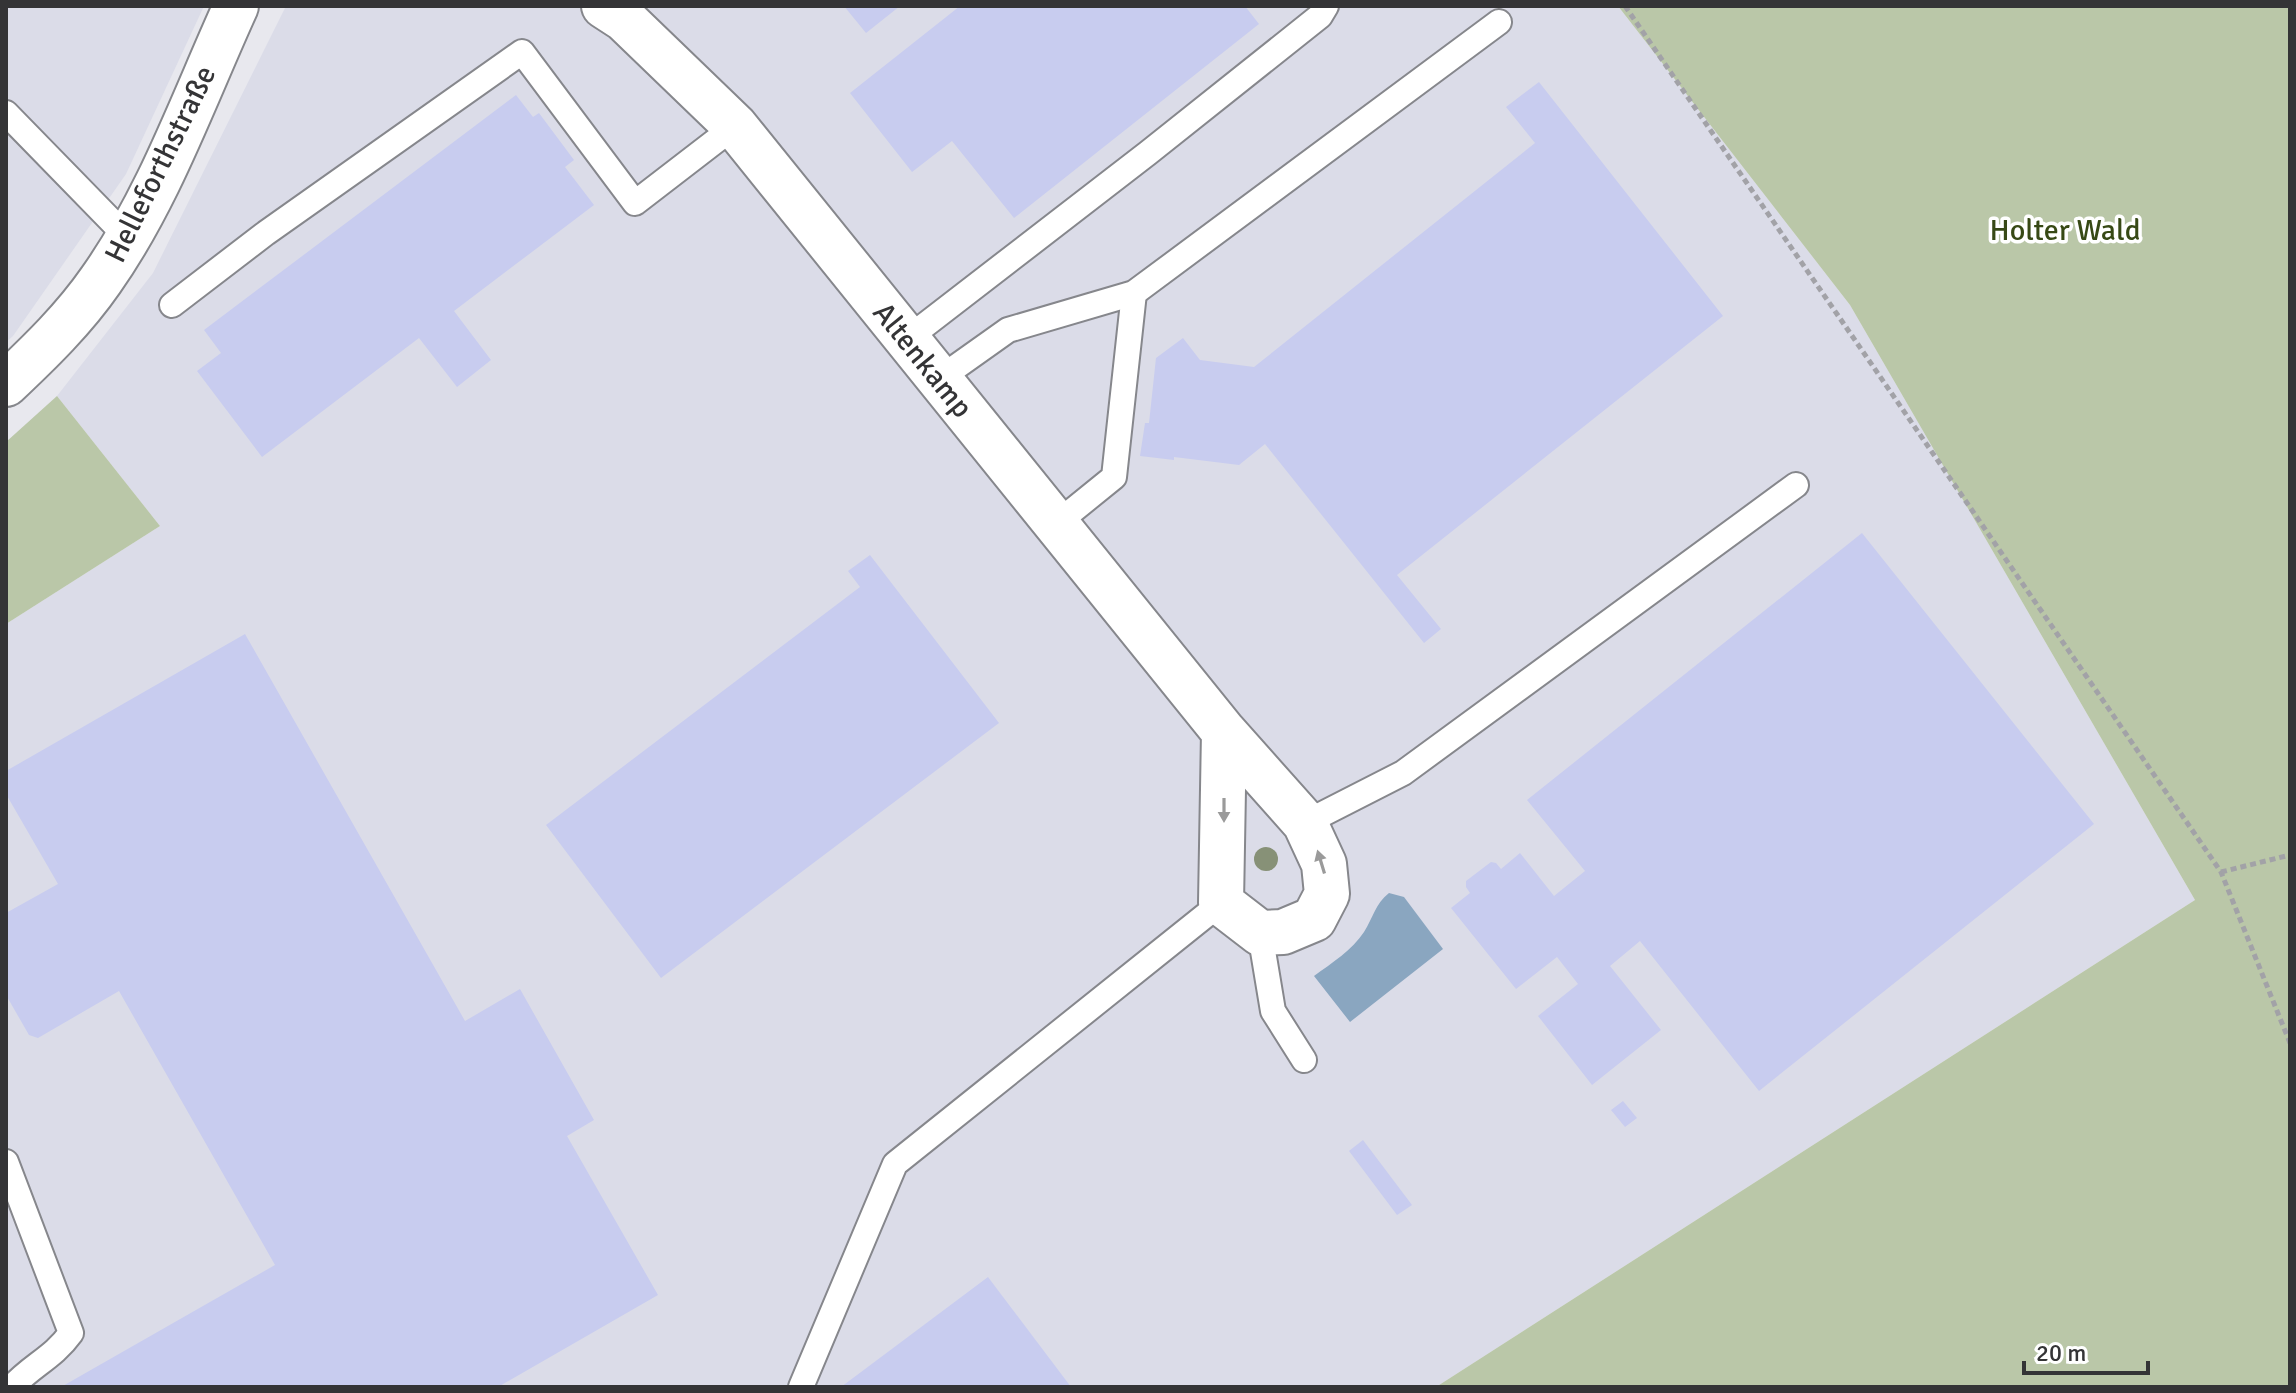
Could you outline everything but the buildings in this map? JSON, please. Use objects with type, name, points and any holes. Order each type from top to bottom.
[{"type":"street","name":"Helleforthstraße","points":[[6,384],[46,346],[101,281],[149,200],[236,6]]},
{"type":"street","name":"Altenkamp","points":[[604,6],[624,19],[735,126],[1224,732],[1305,823],[1324,864],[1327,894],[1314,919],[1283,932],[1260,933]]},
{"type":"street","points":[[1224,732],[1221,903],[1260,933]]},
{"type":"lane","points":[[907,339],[1161,143],[1320,16],[1326,6]]},
{"type":"lane","points":[[939,379],[1008,330],[1134,293],[1499,22]]},
{"type":"lane","points":[[172,305],[266,233],[522,52],[635,203],[735,126]]},
{"type":"lane","points":[[6,113],[127,237]]},
{"type":"lane","points":[[1056,524],[1114,477],[1134,293]]},
{"type":"lane","points":[[1305,823],[1403,773],[1796,485]]},
{"type":"lane","points":[[801,1387],[895,1164],[1221,903]]},
{"type":"lane","points":[[1260,933],[1273,1011],[1304,1060]]},
{"type":"lane","points":[[6,1162],[71,1333],[59,1350],[26,1372],[12,1387]]},
{"type":"path","points":[[1625,6],[2221,872],[2290,1043]]},
{"type":"path","points":[[2221,872],[2290,855]]},
{"type":"shaded area","points":[[6,6],[204,6],[126,174],[6,342]]},
{"type":"shaded area","points":[[286,6],[1618,6],[1850,305],[2195,900],[1436,1387],[6,1387],[6,624],[160,526],[57,396],[153,273]]},
{"type":"green space","name":"Holter Wald","points":[[1618,6],[2290,6],[2290,1387],[1436,1387],[2195,900],[1850,305]]},
{"type":"green space","points":[[57,396],[160,526],[6,624],[6,442]]},
{"type":"water","points":[[1389,893],[1404,897],[1443,949],[1350,1022],[1314,976],[1354,945],[1380,902]]}]
